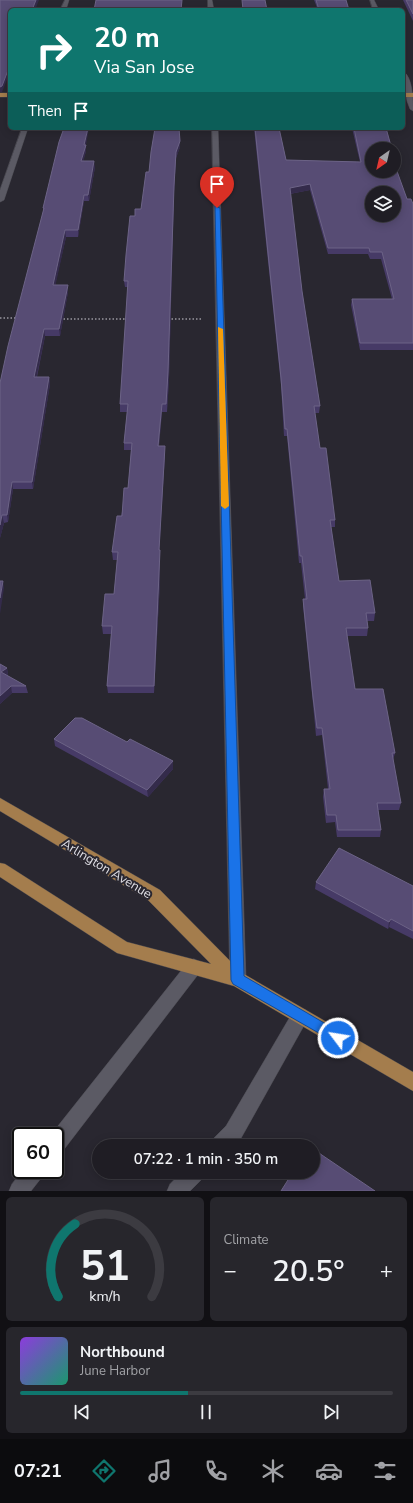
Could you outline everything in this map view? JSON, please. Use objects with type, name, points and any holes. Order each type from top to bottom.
[{"type":"main road","name":"Arlington Avenue","points":[[0,804],[154,895],[238,980]]},
{"type":"main road","name":"Arlington Avenue","points":[[0,869],[123,948],[238,980],[413,1082]]},
{"type":"street","points":[[405,78],[409,87],[408,95],[413,109]]},
{"type":"street","points":[[0,200],[24,130]]},
{"type":"street","points":[[215,130],[238,980]]},
{"type":"street","points":[[64,1133],[194,967]]},
{"type":"street","points":[[227,1139],[233,1133],[300,1016]]},
{"type":"street","points":[[19,1191],[28,1179]]},
{"type":"street","points":[[177,1191],[188,1179]]},
{"type":"path","points":[[0,318],[24,318]]},
{"type":"path","points":[[55,319],[134,319]]},
{"type":"path","points":[[165,319],[220,319]]},
{"type":"building","points":[[0,0],[36,0],[33,8],[8,8],[8,70],[2,86],[0,87]]},
{"type":"building","points":[[96,0],[182,0],[181,8],[94,8]]},
{"type":"building","points":[[242,0],[265,0],[267,8],[243,8]]},
{"type":"building","points":[[316,0],[346,0],[348,8],[318,8]]},
{"type":"building","points":[[406,0],[413,0],[413,14]]},
{"type":"building","points":[[63,130],[88,130],[84,145],[86,145],[81,161],[94,161],[88,195],[84,195],[78,230],[65,230],[53,285],[68,285],[59,329],[44,329],[34,377],[49,377],[32,482],[12,482],[7,515],[2,515],[0,525],[0,383],[59,142]]},
{"type":"building","points":[[155,130],[179,130],[180,141],[176,152],[174,186],[166,404],[162,404],[158,446],[165,446],[159,550],[154,686],[107,686],[112,626],[102,626],[105,594],[114,594],[118,552],[112,552],[117,516],[122,516],[124,488],[128,488],[132,443],[124,443],[128,404],[120,404],[128,281],[124,281],[126,255],[130,216],[135,216],[135,209],[141,209],[146,172],[149,172]]},
{"type":"building","points":[[255,130],[279,130],[286,160],[361,162],[354,130],[387,130],[390,142],[365,142],[365,178],[399,178],[407,199],[411,199],[413,204],[413,343],[360,343],[352,299],[394,299],[382,252],[370,252],[369,248],[328,248],[310,184],[290,188],[302,291],[320,406],[314,406],[320,448],[326,448],[335,520],[330,520],[339,581],[370,580],[375,613],[366,613],[368,628],[346,628],[355,689],[383,689],[395,753],[392,753],[401,803],[377,803],[381,830],[338,830],[336,815],[327,815],[324,789],[330,789],[322,728],[317,728],[313,697],[303,599],[307,599],[302,556],[300,556],[287,429],[285,429]]},
{"type":"building","points":[[0,581],[3,581],[0,598]]},
{"type":"building","points":[[0,664],[7,668],[1,672],[26,686],[11,686],[0,696]]},
{"type":"building","points":[[75,718],[82,718],[127,742],[130,739],[173,761],[147,790],[54,739]]},
{"type":"building","points":[[339,848],[413,886],[413,931],[391,919],[389,922],[316,882]]},
{"type":"building","points":[[320,1154],[375,1191],[281,1191],[289,1179],[320,1179]]},
{"type":"slow traffic","points":[[220,329],[225,506]]},
{"type":"route","points":[[217,208],[238,980],[338,1038]]}]
